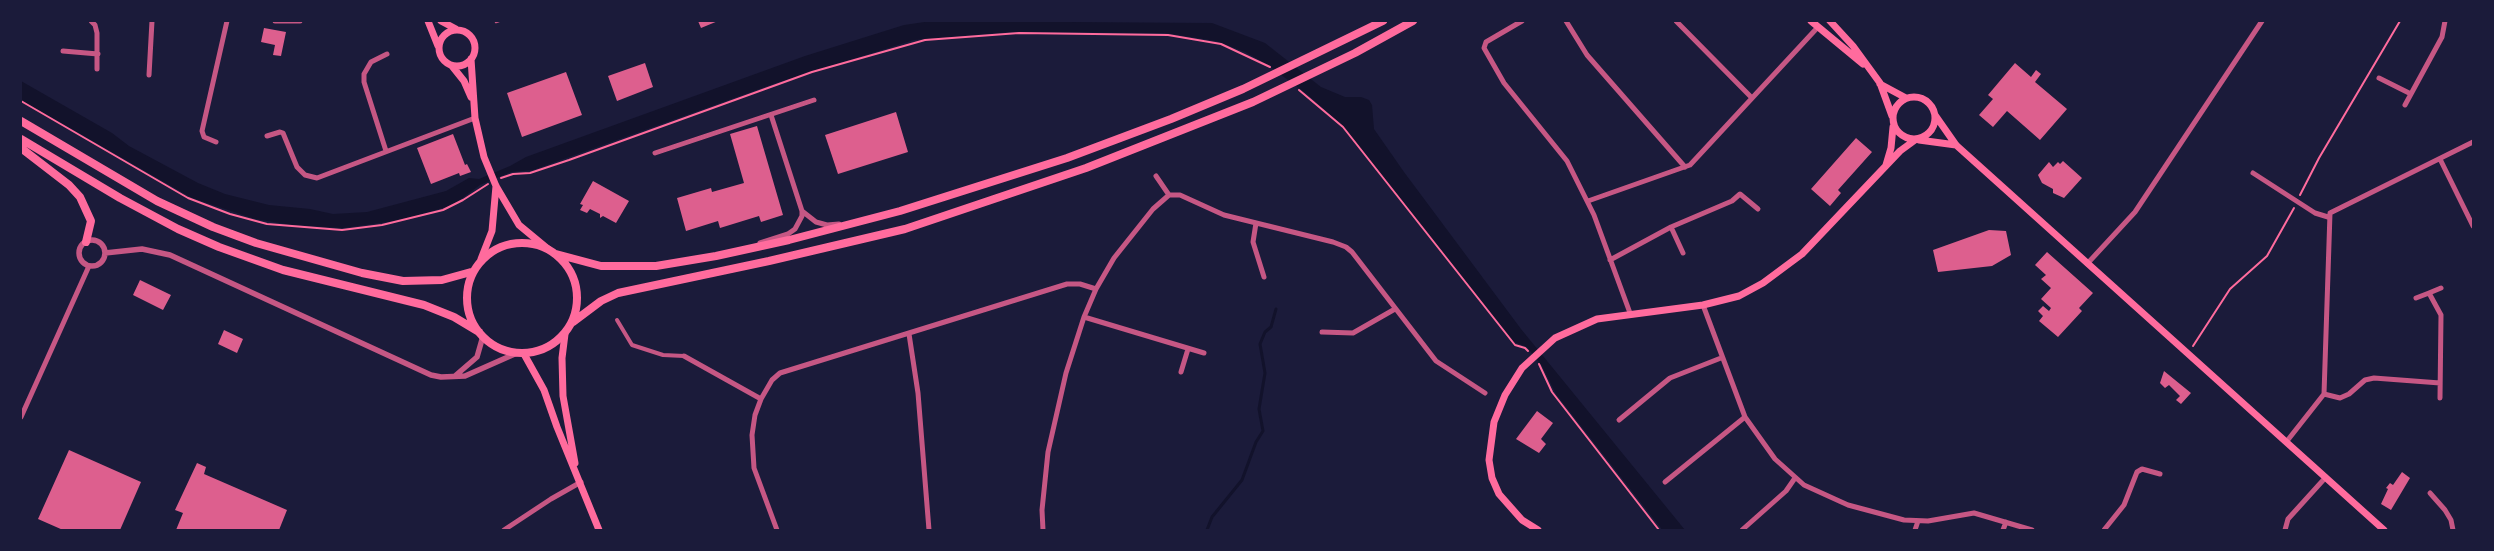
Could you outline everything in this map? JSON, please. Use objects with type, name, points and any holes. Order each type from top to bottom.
[{"type":"highway","points":[[556,254],[601,266],[632,268],[726,254],[855,223],[970,190],[1068,158],[1171,119],[1262,81],[1383,21]]},
{"type":"highway","points":[[573,322],[601,302],[618,293],[770,261],[905,229],[1150,144],[1278,90],[1413,21]]},
{"type":"highway","points":[[21,121],[157,201],[213,227],[294,255],[362,273],[404,281],[442,280],[471,272]]},
{"type":"highway","points":[[21,139],[120,198],[178,229],[219,247],[283,270],[406,301],[454,317],[481,334],[494,346],[521,354],[547,348],[565,334],[573,322],[576,310],[574,280],[567,265],[548,249],[527,242],[515,243],[493,250],[481,258],[471,272],[466,297],[472,319],[481,334]]},
{"type":"highway","points":[[21,148],[69,185],[80,197],[91,221],[86,242]]},
{"type":"main road","points":[[428,21],[441,57],[452,66],[464,81],[473,102]]},
{"type":"main road","points":[[441,21],[456,29],[463,30],[472,39],[474,45],[472,59],[475,118],[484,157],[494,183],[519,225],[548,249]]},
{"type":"main road","points":[[1811,21],[1868,68]]},
{"type":"main road","points":[[1830,21],[1853,46],[1880,83],[1899,134],[1916,140],[1956,145]]},
{"type":"main road","points":[[438,46],[444,35],[456,29]]},
{"type":"main road","points":[[452,66],[464,64],[472,59]]},
{"type":"main road","points":[[1880,83],[1906,98],[1920,98],[1927,101],[1956,145],[2384,530]]},
{"type":"main road","points":[[1885,168],[1891,148],[1894,109],[1906,98]]},
{"type":"main road","points":[[1538,530],[1522,520],[1499,494],[1492,478],[1489,460],[1491,433],[1505,395],[1522,368],[1538,351],[1568,331],[1596,319],[1630,313],[1703,305],[1739,296],[1783,270],[1802,254],[1885,168],[1916,140],[1928,135],[1933,128],[1935,115]]},
{"type":"main road","points":[[481,258],[492,231],[494,183]]},
{"type":"main road","points":[[565,334],[562,358],[563,396],[576,473]]},
{"type":"main road","points":[[521,354],[539,377],[556,428],[581,482],[599,530]]},
{"type":"street","points":[[91,21],[95,25],[97,33],[97,69]]},
{"type":"street","points":[[149,75],[152,21]]},
{"type":"street","points":[[216,142],[204,137],[202,131],[227,21]]},
{"type":"street","points":[[275,21],[300,21]]},
{"type":"street","points":[[1522,21],[1484,45],[1504,83],[1567,161],[1588,201],[1630,313]]},
{"type":"street","points":[[1566,21],[1587,55],[1685,167]]},
{"type":"street","points":[[1676,21],[1752,98]]},
{"type":"street","points":[[2087,264],[2135,212],[2262,21]]},
{"type":"street","points":[[2405,105],[2442,37],[2445,21]]},
{"type":"street","points":[[1588,201],[1685,167],[1694,162],[1818,27]]},
{"type":"street","points":[[63,51],[98,54]]},
{"type":"street","points":[[386,151],[364,82],[364,74],[371,62],[387,54]]},
{"type":"street","points":[[2379,78],[2411,94]]},
{"type":"street","points":[[655,153],[814,100]]},
{"type":"street","points":[[726,254],[788,234],[800,222],[802,211],[771,115]]},
{"type":"street","points":[[267,136],[280,132],[283,133],[297,167],[305,175],[317,178],[475,118]]},
{"type":"street","points":[[2287,441],[2324,394],[2328,217],[2333,210],[2473,142]]},
{"type":"street","points":[[2440,159],[2473,226]]},
{"type":"street","points":[[2253,173],[2317,214],[2328,217]]},
{"type":"street","points":[[1156,176],[1169,195]]},
{"type":"street","points":[[1610,260],[1671,227],[1732,201],[1740,194],[1758,209]]},
{"type":"street","points":[[1043,530],[1042,510],[1048,452],[1066,374],[1084,317],[1096,289],[1127,239],[1153,209],[1169,195],[1180,195],[1224,215],[1333,242],[1346,247],[1436,361],[1485,393]]},
{"type":"street","points":[[802,211],[816,222],[827,225],[855,223]]},
{"type":"street","points":[[1256,223],[1253,242],[1264,277]]},
{"type":"street","points":[[1671,227],[1683,254]]},
{"type":"street","points":[[86,242],[100,242],[105,253],[99,264],[88,266],[83,262],[80,255],[82,246],[86,242]]},
{"type":"street","points":[[105,253],[142,249],[157,250],[417,369],[441,377],[475,373],[521,354]]},
{"type":"street","points":[[21,417],[88,266]]},
{"type":"street","points":[[777,530],[760,486],[752,451],[755,415],[761,399],[772,380],[780,373],[1067,284],[1080,284],[1096,289]]},
{"type":"street","points":[[2416,298],[2441,288]]},
{"type":"street","points":[[2429,293],[2441,316],[2440,398]]},
{"type":"street","points":[[1703,305],[1745,417],[1767,450],[1795,478],[1816,491],[1848,505],[1892,518],[1918,521],[1941,520],[1974,513],[2032,530]]},
{"type":"street","points":[[1322,332],[1354,333],[1395,309]]},
{"type":"street","points":[[1084,317],[1204,354]]},
{"type":"street","points":[[617,320],[632,345],[663,355],[684,356],[761,399]]},
{"type":"street","points":[[455,376],[477,358],[481,334]]},
{"type":"street","points":[[909,334],[918,393],[929,530]]},
{"type":"street","points":[[1181,372],[1188,348]]},
{"type":"street","points":[[1620,420],[1670,378],[1722,358]]},
{"type":"street","points":[[2324,394],[2340,398],[2349,394],[2365,380],[2374,378],[2440,383]]},
{"type":"street","points":[[1665,482],[1745,417]]},
{"type":"street","points":[[2104,530],[2124,505],[2137,472],[2142,469],[2160,474]]},
{"type":"street","points":[[2284,530],[2288,519],[2326,477]]},
{"type":"street","points":[[1742,530],[1786,491],[1795,478]]},
{"type":"street","points":[[504,530],[551,498],[581,482]]},
{"type":"street","points":[[2430,493],[2448,515],[2453,530]]},
{"type":"street","points":[[1915,530],[1918,521]]},
{"type":"street","points":[[2003,530],[2006,522]]},
{"type":"path","points":[[2187,353],[2230,289],[2267,256],[2298,202],[2319,158],[2400,21]]},
{"type":"path","points":[[21,101],[188,198],[230,214],[267,224],[342,230],[391,224],[443,210],[513,174],[530,173],[562,163],[812,72],[925,40],[1018,33],[1168,36],[1221,44],[1254,58],[1274,71]]},
{"type":"path","points":[[1296,87],[1343,127],[1515,345],[1525,348],[1530,353]]},
{"type":"path","points":[[1534,359],[1552,392],[1659,530]]},
{"type":"shaded area","points":[[931,21],[1212,23],[1265,43],[1321,87],[1345,97],[1361,97],[1369,100],[1372,105],[1374,129],[1404,172],[1521,329],[1685,530],[1662,530],[1556,394],[1542,366],[1527,347],[1514,342],[1344,127],[1308,95],[1268,65],[1245,52],[1216,41],[1165,33],[1012,32],[914,40],[776,83],[533,170],[511,172],[480,185],[457,202],[446,207],[402,220],[343,228],[292,225],[255,219],[192,198],[21,100],[21,81],[112,133],[129,146],[198,183],[225,194],[269,205],[310,209],[333,214],[367,212],[446,191],[469,178],[479,179],[526,157],[805,56],[904,25]]},
{"type":"building","points":[[698,21],[718,21],[701,28]]},
{"type":"building","points":[[264,28],[286,32],[281,56],[273,55],[275,45],[261,42]]},
{"type":"building","points":[[645,63],[653,87],[617,101],[608,76]]},
{"type":"building","points":[[2015,63],[2031,77],[2036,70],[2041,74],[2035,82],[2067,109],[2040,140],[2007,111],[1993,127],[1979,115],[1993,99],[1988,95]]},
{"type":"building","points":[[566,72],[582,115],[522,137],[507,93]]},
{"type":"building","points":[[896,112],[908,152],[838,174],[825,135]]},
{"type":"building","points":[[757,126],[783,215],[761,222],[759,216],[720,228],[718,221],[686,231],[677,198],[711,188],[712,192],[744,183],[730,134]]},
{"type":"building","points":[[453,134],[465,165],[467,164],[471,172],[460,176],[459,173],[431,184],[417,148]]},
{"type":"building","points":[[1856,138],[1872,152],[1838,190],[1841,193],[1830,206],[1811,189]]},
{"type":"building","points":[[2063,161],[2082,178],[2064,198],[2053,193],[2053,189],[2042,183],[2038,175],[2049,162],[2053,167],[2058,162],[2060,164]]},
{"type":"building","points":[[593,181],[629,201],[616,223],[603,216],[600,218],[600,214],[590,209],[587,213],[580,210],[583,205],[580,204]]},
{"type":"building","points":[[1989,230],[2006,231],[2011,255],[1992,266],[1938,272],[1933,250]]},
{"type":"building","points":[[2047,252],[2093,293],[2079,308],[2082,311],[2058,337],[2039,321],[2043,316],[2038,311],[2043,306],[2049,311],[2051,308],[2041,299],[2051,288],[2041,279],[2046,275],[2035,265]]},
{"type":"building","points":[[140,280],[171,295],[163,310],[133,295]]},
{"type":"building","points":[[224,330],[243,339],[237,353],[218,344]]},
{"type":"building","points":[[2164,371],[2191,393],[2181,404],[2176,400],[2180,396],[2169,385],[2165,388],[2160,383]]},
{"type":"building","points":[[1537,411],[1553,423],[1541,439],[1546,444],[1539,453],[1516,439]]},
{"type":"building","points":[[69,450],[141,482],[120,530],[63,530],[38,519]]},
{"type":"building","points":[[197,463],[206,467],[204,474],[287,510],[279,530],[176,530],[183,513],[175,510]]},
{"type":"building","points":[[2402,472],[2410,478],[2391,510],[2381,504],[2388,489],[2386,488],[2390,483],[2393,485]]},
{"type":"waterway","points":[[1207,530],[1212,517],[1242,480],[1256,442],[1263,431],[1259,409],[1265,373],[1260,344],[1265,332],[1271,327],[1276,309]]}]
